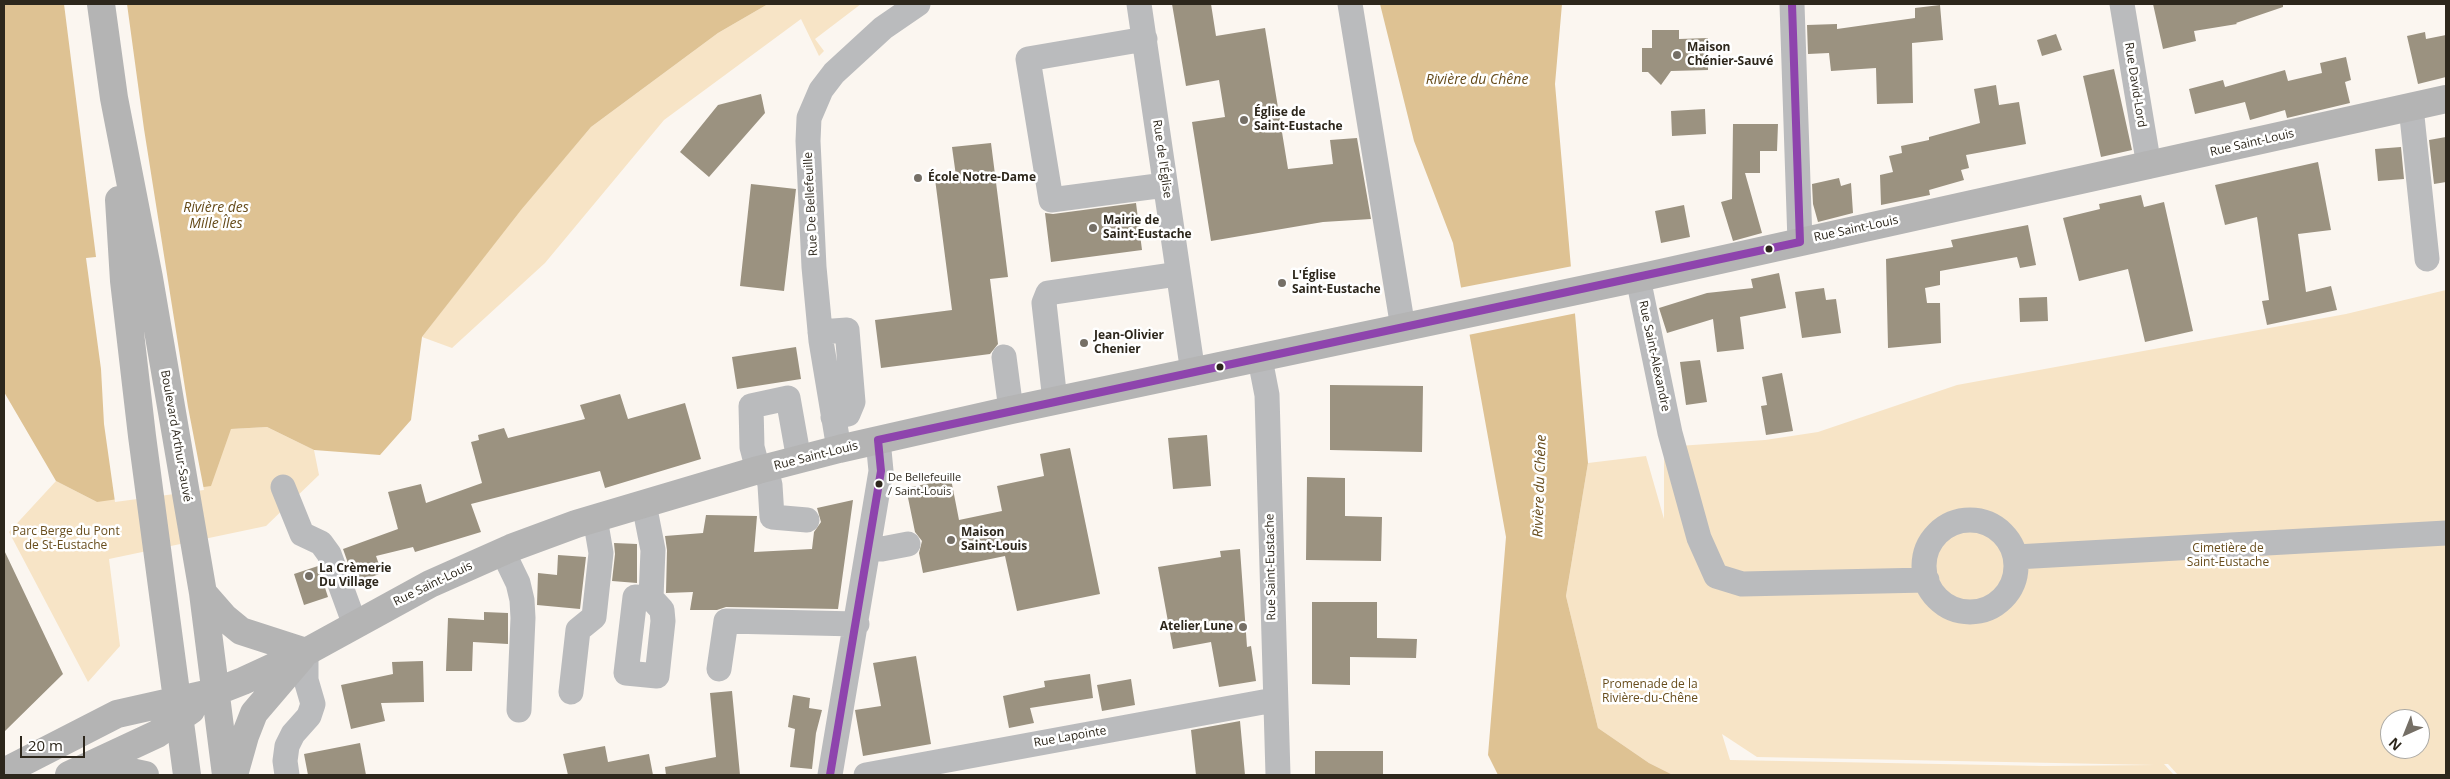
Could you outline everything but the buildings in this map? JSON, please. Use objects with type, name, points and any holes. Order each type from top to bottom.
[{"type":"main road","name":"Boulevard Arthur-Sauvé","points":[[101,4],[114,98],[150,278],[203,592],[214,692],[226,775]]},
{"type":"main road","name":"Boulevard Arthur-Sauvé","points":[[114,98],[124,281],[187,775]]},
{"type":"main road","name":"Rue Saint-Louis","points":[[4,772],[117,714],[178,709],[306,652],[430,584],[503,552],[595,518],[762,469],[839,449],[1011,410],[1638,278],[2446,99]]},
{"type":"main road","points":[[203,592],[224,617],[241,631],[306,652],[254,713],[245,736],[234,775]]},
{"type":"main road","points":[[69,775],[157,734],[178,709]]},
{"type":"main road","points":[[90,775],[126,770],[145,775]]},
{"type":"street","name":"Rue De Bellefeuille","points":[[839,449],[820,332],[814,267],[808,132],[812,108],[826,82],[842,64],[883,28],[918,4]]},
{"type":"street","name":"Rue de l'Église","points":[[1139,4],[1193,373]]},
{"type":"street","points":[[1350,4],[1403,328]]},
{"type":"street","points":[[1792,4],[1800,242]]},
{"type":"street","name":"Rue David-Lord","points":[[2122,4],[2148,166]]},
{"type":"street","points":[[1145,39],[1028,59],[1051,200],[1165,185]]},
{"type":"street","points":[[2412,107],[2427,259]]},
{"type":"street","points":[[1055,401],[1044,303],[1048,293],[1178,274]]},
{"type":"street","name":"Rue Saint-Alexandre","points":[[1638,278],[1670,433],[1699,538],[1716,576],[1742,584],[1927,580]]},
{"type":"street","points":[[1004,357],[1011,410]]},
{"type":"street","name":"Rue Saint-Eustache","points":[[1260,359],[1267,395],[1274,700],[1278,775]]},
{"type":"street","points":[[799,460],[788,398],[751,406],[752,447],[770,485],[772,517],[807,520]]},
{"type":"street","points":[[830,775],[857,624],[881,471],[878,440]]},
{"type":"street","points":[[283,487],[302,534],[321,543],[330,554],[355,625]]},
{"type":"street","points":[[644,504],[653,550],[651,598]]},
{"type":"street","points":[[571,692],[578,630],[594,617],[600,553],[595,518]]},
{"type":"street","points":[[1974,520],[1989,524],[2004,535],[2016,557],[2016,574],[2005,596],[1993,606],[1974,612],[1959,611],[1939,600],[1927,580],[1924,564],[1928,548],[1936,535],[1946,527],[1961,521],[1974,520]]},
{"type":"street","points":[[2016,557],[2446,533]]},
{"type":"street","points":[[868,549],[882,549],[908,544]]},
{"type":"street","points":[[503,552],[518,583],[522,600],[519,710]]},
{"type":"street","points":[[719,669],[726,621],[857,624]]},
{"type":"street","points":[[287,775],[285,761],[287,746],[312,711],[312,697],[306,680],[306,652]]},
{"type":"street","name":"Rue Lapointe","points":[[866,775],[1274,700]]},
{"type":"green space","points":[[768,4],[861,4],[815,39],[824,51],[819,56],[801,19],[664,120],[545,263],[452,348],[422,337],[514,217],[591,127],[718,33]]},
{"type":"green space","name":"Cimetière de Saint-Eustache","points":[[2446,290],[2446,775],[2178,775],[2168,764],[2164,764],[2174,775],[1673,775],[1649,763],[1598,728],[1566,596],[1588,463],[1646,456],[1664,519],[1664,447],[1765,440],[1818,432],[1957,385],[2346,314]],"holes":[[[1722,734],[1757,757],[2155,765],[2044,766],[1730,760]]]},
{"type":"green space","name":"Parc Berge du Pont de St-Eustache","points":[[267,427],[314,450],[319,475],[266,526],[109,559],[120,646],[88,682],[9,532],[56,481],[97,502],[231,429]]},
{"type":"water","name":"Rivière des Mille Îles","points":[[4,4],[768,4],[718,33],[591,127],[521,210],[422,337],[411,420],[380,455],[314,450],[267,427],[231,429],[211,486],[97,502],[56,481],[4,392]]},
{"type":"water","name":"Rivière du Chêne","points":[[1380,4],[1562,4],[1555,84],[1588,463],[1566,596],[1598,728],[1649,763],[1673,775],[1498,775],[1488,755],[1506,537],[1453,243],[1414,141]]},
{"type":"pier","points":[[64,4],[127,4],[144,129],[188,407],[204,490],[115,502],[104,424],[101,369],[86,258],[96,257]]},
{"type":"pier","points":[[1573,266],[1577,313],[1468,335],[1459,288]]},
{"type":"transit line","points":[[830,775],[881,471],[878,440],[1800,242],[1792,4]]},
{"type":"place","name":"Maison Chénier-Sauvé","points":[[1677,55]]},
{"type":"place","name":"Église de Saint-Eustache","points":[[1244,120]]},
{"type":"place","name":"École Notre-Dame","points":[[918,178]]},
{"type":"place","name":"Mairie de Saint-Eustache","points":[[1093,228]]},
{"type":"place","name":"L'Église Saint-Eustache","points":[[1282,283]]},
{"type":"place","name":"Jean-Olivier Chenier","points":[[1084,343]]},
{"type":"place","name":"De Bellefeuille / Saint-Louis","points":[[879,484]]},
{"type":"place","name":"Maison Saint-Louis","points":[[951,540]]},
{"type":"place","name":"La Crèmerie Du Village","points":[[309,576]]},
{"type":"place","name":"Atelier Lune","points":[[1243,627]]},
{"type":"park label","name":"Promenade de la Rivière-du-Chêne","points":[[1650,692]]}]
